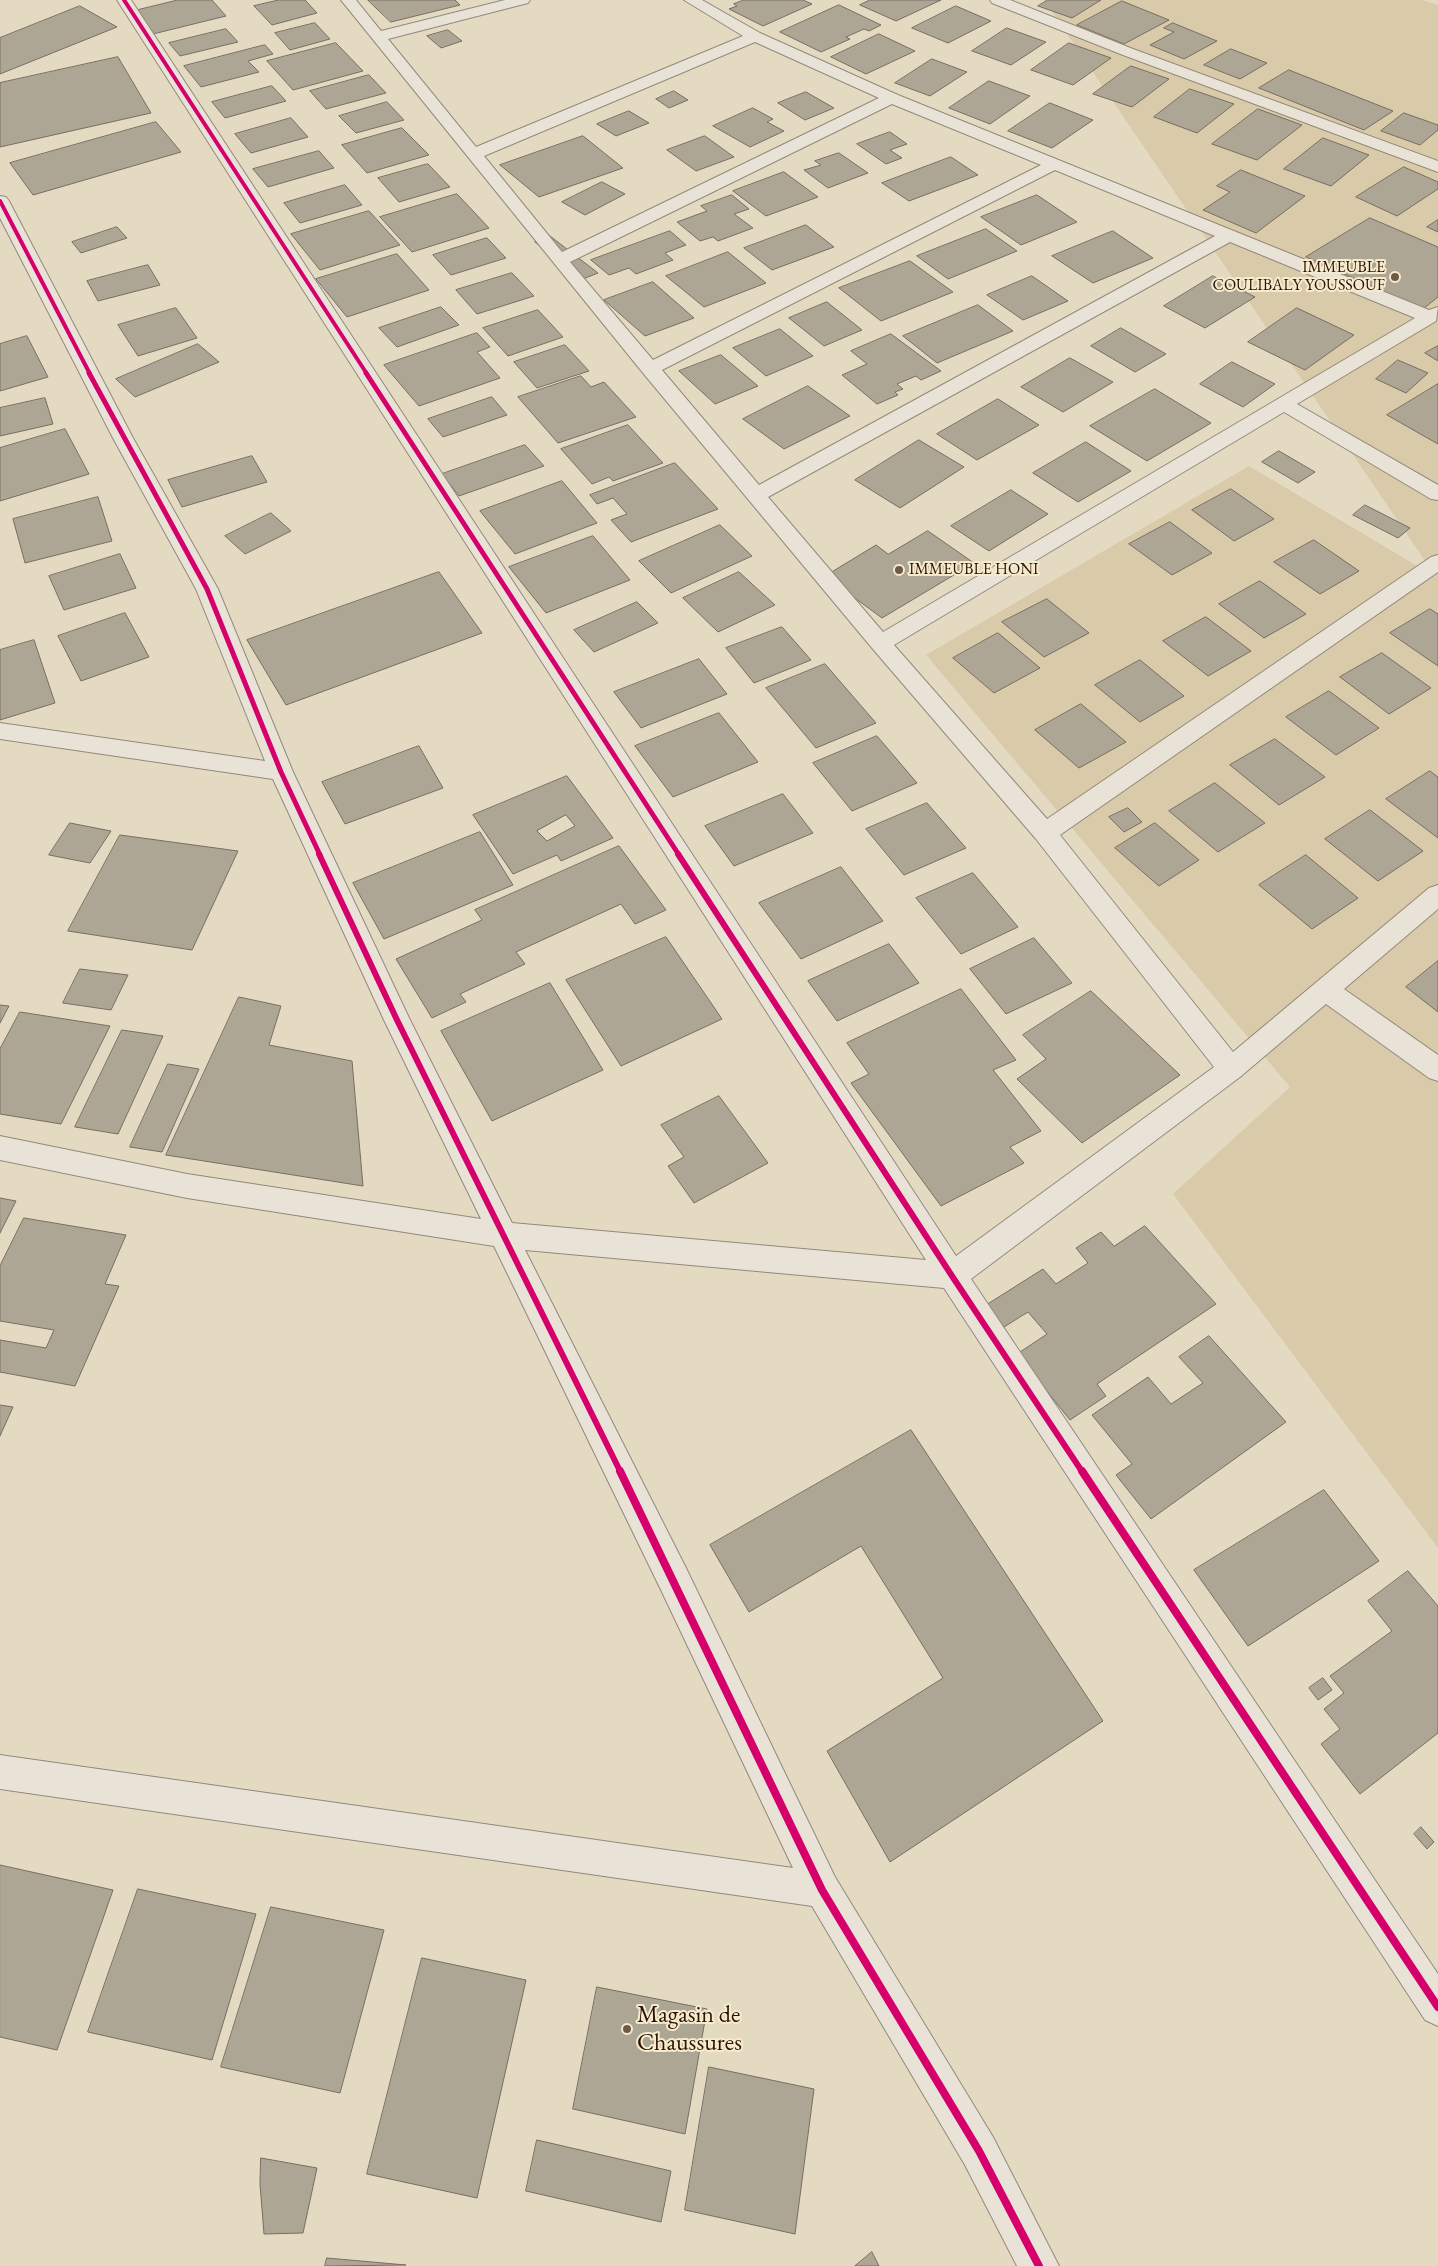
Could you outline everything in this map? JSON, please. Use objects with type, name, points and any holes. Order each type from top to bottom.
[{"type":"street","points":[[124,0],[952,1276],[1438,2007]]},
{"type":"street","points":[[348,0],[475,154],[558,260],[880,644],[1045,833],[1231,1068]]},
{"type":"street","points":[[378,37],[524,0]]},
{"type":"street","points":[[691,0],[755,36],[892,98],[1053,165],[1434,314]]},
{"type":"street","points":[[997,0],[1137,55],[1438,167]]},
{"type":"street","points":[[475,154],[755,36]]},
{"type":"street","points":[[558,260],[892,98]]},
{"type":"street","points":[[650,369],[1053,165]]},
{"type":"street","points":[[0,201],[123,438],[207,589],[281,772],[397,1020],[674,1580],[822,1890],[978,2151],[1039,2266]]},
{"type":"street","points":[[756,495],[1229,235]]},
{"type":"street","points":[[880,644],[1434,314]]},
{"type":"street","points":[[1284,404],[1438,494]]},
{"type":"street","points":[[1045,833],[1438,562]]},
{"type":"street","points":[[0,731],[281,772]]},
{"type":"street","points":[[0,1148],[188,1186],[504,1235],[952,1276],[1231,1068],[1438,895]]},
{"type":"street","points":[[1325,990],[1438,1070]]},
{"type":"street","points":[[0,1772],[822,1890]]},
{"type":"shaded area","points":[[1044,0],[1422,0],[1438,5],[1438,1548],[1173,1194],[1290,1087],[926,655],[1249,466],[1436,577]]},
{"type":"building","points":[[178,0],[212,0],[226,16],[153,34],[134,11]]},
{"type":"building","points":[[279,0],[305,0],[317,13],[272,25],[254,6]]},
{"type":"building","points":[[368,0],[455,0],[460,5],[391,22]]},
{"type":"building","points":[[744,0],[803,0],[812,4],[763,26],[729,9],[737,6],[734,4]]},
{"type":"building","points":[[870,0],[941,0],[896,21],[860,5]]},
{"type":"building","points":[[1048,0],[1101,0],[1072,18],[1038,6]]},
{"type":"building","points":[[1122,1],[1169,20],[1124,44],[1077,25]]},
{"type":"building","points":[[839,5],[881,25],[869,31],[864,29],[846,37],[850,39],[821,52],[780,32]]},
{"type":"building","points":[[80,6],[117,27],[0,74],[0,38]]},
{"type":"building","points":[[956,6],[991,21],[948,43],[912,28]]},
{"type":"building","points":[[315,23],[330,39],[290,50],[275,33]]},
{"type":"building","points":[[1173,23],[1217,41],[1184,59],[1150,45],[1174,32],[1164,28]]},
{"type":"building","points":[[1007,28],[1046,42],[1011,65],[972,51]]},
{"type":"building","points":[[226,29],[238,42],[180,56],[169,43]]},
{"type":"building","points":[[448,30],[462,41],[441,48],[427,36]]},
{"type":"building","points":[[879,34],[915,51],[866,74],[831,57]]},
{"type":"building","points":[[336,43],[363,71],[293,90],[267,61]]},
{"type":"building","points":[[1069,43],[1111,58],[1073,85],[1031,70]]},
{"type":"building","points":[[265,45],[273,54],[248,61],[259,72],[201,87],[184,66]]},
{"type":"building","points":[[1231,49],[1267,63],[1240,79],[1204,65]]},
{"type":"building","points":[[118,57],[151,113],[0,147],[0,83]]},
{"type":"building","points":[[932,59],[967,72],[930,96],[895,83]]},
{"type":"building","points":[[1131,66],[1169,79],[1132,107],[1093,94]]},
{"type":"building","points":[[1289,70],[1393,111],[1364,130],[1259,88]]},
{"type":"building","points":[[369,75],[386,93],[326,109],[310,91]]},
{"type":"building","points":[[989,81],[1030,96],[990,124],[949,108]]},
{"type":"building","points":[[272,86],[286,101],[225,118],[212,102]]},
{"type":"building","points":[[1190,89],[1234,104],[1197,133],[1154,117]]},
{"type":"building","points":[[674,91],[688,100],[669,108],[656,99]]},
{"type":"building","points":[[806,92],[834,108],[805,120],[778,103]]},
{"type":"building","points":[[387,102],[404,120],[356,133],[339,116]]},
{"type":"building","points":[[1050,103],[1093,120],[1052,148],[1008,131]]},
{"type":"building","points":[[753,108],[773,119],[767,122],[784,131],[750,147],[713,126]]},
{"type":"building","points":[[1258,109],[1302,125],[1257,160],[1212,144]]},
{"type":"building","points":[[629,111],[649,123],[616,136],[597,124]]},
{"type":"building","points":[[1404,113],[1438,125],[1438,130],[1420,145],[1381,131]]},
{"type":"building","points":[[291,118],[308,137],[251,153],[235,134]]},
{"type":"building","points":[[156,122],[181,152],[33,195],[10,163]]},
{"type":"building","points":[[402,128],[429,155],[367,173],[342,145]]},
{"type":"building","points":[[890,132],[907,144],[890,150],[902,158],[886,164],[857,144]]},
{"type":"building","points":[[583,136],[623,168],[539,197],[500,165]]},
{"type":"building","points":[[705,136],[734,157],[696,171],[667,150]]},
{"type":"building","points":[[1323,138],[1369,155],[1331,186],[1284,169]]},
{"type":"building","points":[[319,151],[334,168],[268,187],[253,169]]},
{"type":"building","points":[[839,153],[868,173],[828,188],[804,170],[821,165],[815,161]]},
{"type":"building","points":[[951,157],[978,175],[909,201],[882,183]]},
{"type":"building","points":[[428,164],[450,187],[399,202],[378,178]]},
{"type":"building","points":[[1404,167],[1438,182],[1438,189],[1397,216],[1356,197]]},
{"type":"building","points":[[1241,170],[1305,196],[1256,233],[1203,210],[1230,192],[1217,186]]},
{"type":"building","points":[[784,172],[818,197],[766,216],[733,191]]},
{"type":"building","points":[[602,182],[625,194],[585,215],[562,202]]},
{"type":"building","points":[[345,185],[362,205],[300,223],[284,203]]},
{"type":"building","points":[[457,194],[489,228],[412,252],[380,217]]},
{"type":"building","points":[[732,195],[749,209],[734,214],[753,228],[718,241],[713,237],[700,241],[677,222],[707,211],[701,206]]},
{"type":"building","points":[[1037,195],[1077,222],[1021,245],[981,217]]},
{"type":"building","points":[[369,211],[400,245],[320,270],[291,234]]},
{"type":"building","name":"IMMEUBLE COULIBALY YOUSSOUF","points":[[1370,218],[1438,247],[1438,297],[1423,309],[1306,257]]},
{"type":"building","points":[[1438,220],[1438,232],[1427,227]]},
{"type":"building","points":[[806,225],[834,247],[772,270],[744,248]]},
{"type":"building","points":[[117,227],[127,238],[81,253],[72,242]]},
{"type":"building","points":[[986,229],[1017,251],[948,279],[917,256]]},
{"type":"building","points":[[670,231],[686,245],[665,253],[673,260],[636,274],[629,268],[609,275],[591,260]]},
{"type":"building","points":[[1113,231],[1153,258],[1093,283],[1052,256]]},
{"type":"building","points":[[550,236],[598,273],[583,279],[535,242]]},
{"type":"building","points":[[487,238],[506,258],[451,275],[433,255]]},
{"type":"building","points":[[728,252],[766,283],[704,307],[666,276]]},
{"type":"building","points":[[397,254],[429,290],[347,317],[316,279]]},
{"type":"building","points":[[910,261],[953,292],[881,321],[839,288]]},
{"type":"building","points":[[148,265],[160,285],[98,301],[87,281]]},
{"type":"building","points":[[512,273],[534,296],[477,314],[456,290]]},
{"type":"building","points":[[1032,276],[1068,301],[1023,320],[987,295]]},
{"type":"building","points":[[1213,276],[1255,297],[1205,328],[1164,306]]},
{"type":"building","points":[[653,282],[694,318],[645,336],[604,300]]},
{"type":"building","points":[[827,302],[862,330],[824,346],[789,318]]},
{"type":"building","points":[[978,305],[1013,331],[937,363],[903,336]]},
{"type":"building","points":[[441,307],[459,325],[397,347],[379,328]]},
{"type":"building","points":[[176,308],[197,338],[138,356],[118,325]]},
{"type":"building","points":[[1297,308],[1354,335],[1305,370],[1248,342]]},
{"type":"building","points":[[538,310],[563,337],[508,356],[483,328]]},
{"type":"building","points":[[1121,328],[1166,354],[1135,372],[1091,346]]},
{"type":"building","points":[[780,329],[813,356],[766,376],[733,348]]},
{"type":"building","points":[[477,333],[490,347],[477,352],[500,378],[419,406],[384,365]]},
{"type":"building","points":[[891,334],[941,371],[921,380],[916,376],[897,384],[903,389],[895,392],[898,395],[877,404],[842,375],[867,364],[851,351]]},
{"type":"building","points":[[27,336],[48,377],[0,391],[0,344]]},
{"type":"building","points":[[198,344],[219,362],[135,397],[116,379]]},
{"type":"building","points":[[565,345],[589,371],[537,388],[514,362]]},
{"type":"building","points":[[1438,346],[1438,361],[1425,353]]},
{"type":"building","points":[[721,355],[758,386],[715,404],[679,371]]},
{"type":"building","points":[[1070,358],[1113,382],[1063,412],[1021,387]]},
{"type":"building","points":[[1398,360],[1428,373],[1406,393],[1376,379]]},
{"type":"building","points":[[1232,362],[1275,384],[1243,407],[1200,384]]},
{"type":"building","points":[[581,376],[591,387],[604,382],[636,417],[558,443],[518,397]]},
{"type":"building","points":[[1438,384],[1438,444],[1387,415]]},
{"type":"building","points":[[808,386],[850,416],[784,449],[743,419]]},
{"type":"building","points":[[1155,389],[1211,423],[1147,461],[1090,426]]},
{"type":"building","points":[[492,397],[507,415],[443,437],[428,419]]},
{"type":"building","points":[[45,398],[53,424],[0,436],[0,408]]},
{"type":"building","points":[[998,399],[1039,425],[977,460],[937,434]]},
{"type":"building","points":[[628,425],[663,463],[613,481],[609,477],[592,484],[561,449]]},
{"type":"building","points":[[65,429],[89,474],[0,501],[0,448]]},
{"type":"building","points":[[919,440],[964,467],[900,508],[855,480]]},
{"type":"building","points":[[1086,442],[1131,471],[1078,502],[1033,473]]},
{"type":"building","points":[[525,445],[544,466],[459,496],[442,474]]},
{"type":"building","points":[[1279,451],[1315,472],[1298,483],[1262,462]]},
{"type":"building","points":[[252,456],[267,482],[182,507],[168,480]]},
{"type":"building","points":[[675,463],[718,509],[631,542],[611,520],[627,514],[613,498],[597,504],[590,495]]},
{"type":"building","points":[[562,481],[597,523],[515,554],[480,511]]},
{"type":"building","points":[[1231,489],[1274,519],[1234,541],[1192,510]]},
{"type":"building","points":[[1011,490],[1048,514],[989,551],[951,526]]},
{"type":"building","points":[[98,497],[112,541],[25,563],[13,519]]},
{"type":"building","points":[[1365,505],[1410,528],[1398,538],[1353,515]]},
{"type":"building","points":[[271,513],[291,531],[245,554],[225,536]]},
{"type":"building","points":[[1170,522],[1212,553],[1172,575],[1129,544]]},
{"type":"building","points":[[720,525],[752,556],[671,593],[639,561]]},
{"type":"building","name":"IMMEUBLE HONI","points":[[928,531],[974,563],[882,618],[825,576],[876,545],[888,554]]},
{"type":"building","points":[[593,536],[630,580],[546,613],[509,567]]},
{"type":"building","points":[[1314,540],[1359,571],[1320,594],[1274,562]]},
{"type":"building","points":[[120,554],[136,588],[64,610],[49,576]]},
{"type":"building","points":[[439,572],[482,633],[286,705],[247,640]]},
{"type":"building","points":[[739,572],[775,605],[718,632],[683,598]]},
{"type":"building","points":[[1260,581],[1306,614],[1264,638],[1219,604]]},
{"type":"building","points":[[1047,599],[1089,633],[1044,657],[1002,622]]},
{"type":"building","points":[[637,602],[658,623],[594,652],[574,630]]},
{"type":"building","points":[[1430,609],[1438,614],[1438,666],[1390,633]]},
{"type":"building","points":[[125,613],[149,657],[81,681],[58,636]]},
{"type":"building","points":[[1206,617],[1251,651],[1208,676],[1163,641]]},
{"type":"building","points":[[782,627],[811,660],[754,683],[726,648]]},
{"type":"building","points":[[998,633],[1040,668],[994,693],[953,658]]},
{"type":"building","points":[[34,640],[55,703],[0,720],[0,650]]},
{"type":"building","points":[[1382,653],[1431,688],[1389,714],[1340,677]]},
{"type":"building","points":[[699,659],[727,694],[641,728],[614,692]]},
{"type":"building","points":[[1140,660],[1184,696],[1140,722],[1095,685]]},
{"type":"building","points":[[825,664],[876,723],[816,748],[766,688]]},
{"type":"building","points":[[1329,691],[1379,728],[1336,755],[1286,717]]},
{"type":"building","points":[[1081,704],[1126,742],[1079,768],[1035,730]]},
{"type":"building","points":[[719,713],[758,762],[673,797],[635,746]]},
{"type":"building","points":[[877,736],[917,783],[852,811],[813,763]]},
{"type":"building","points":[[1275,739],[1325,777],[1279,805],[1230,765]]},
{"type":"building","points":[[419,746],[443,788],[345,824],[322,782]]},
{"type":"building","points":[[1430,771],[1438,777],[1438,838],[1386,799]]},
{"type":"building","points":[[567,776],[613,838],[561,861],[557,855],[513,874],[473,815]],"holes":[[[566,815],[575,826],[547,841],[537,831]]]},
{"type":"building","points":[[1215,783],[1265,823],[1218,852],[1169,811]]},
{"type":"building","points":[[783,794],[813,833],[734,866],[705,826]]},
{"type":"building","points":[[927,803],[966,848],[904,875],[866,829]]},
{"type":"building","points":[[1128,808],[1142,822],[1124,832],[1109,817]]},
{"type":"building","points":[[1370,810],[1423,851],[1378,881],[1325,839]]},
{"type":"building","points":[[70,823],[111,831],[90,863],[49,855]]},
{"type":"building","points":[[1155,823],[1199,860],[1159,886],[1115,848]]},
{"type":"building","points":[[480,832],[513,885],[384,939],[353,883]]},
{"type":"building","points":[[120,835],[238,851],[192,950],[68,931]]},
{"type":"building","points":[[619,846],[666,910],[635,924],[621,904],[516,952],[525,964],[460,994],[466,1002],[432,1018],[396,959],[482,920],[475,910]]},
{"type":"building","points":[[1306,855],[1358,898],[1312,929],[1259,885]]},
{"type":"building","points":[[841,867],[883,921],[801,959],[759,903]]},
{"type":"building","points":[[973,873],[1018,927],[961,954],[916,898]]},
{"type":"building","points":[[666,937],[722,1019],[621,1066],[566,980]]},
{"type":"building","points":[[1034,938],[1072,983],[1006,1014],[970,969]]},
{"type":"building","points":[[889,944],[919,983],[837,1021],[808,981]]},
{"type":"building","points":[[1438,961],[1438,1012],[1406,987]]},
{"type":"building","points":[[80,969],[128,975],[111,1010],[63,1003]]},
{"type":"building","points":[[550,983],[603,1070],[492,1121],[441,1031]]},
{"type":"building","points":[[961,989],[1016,1060],[993,1070],[1041,1131],[1010,1147],[1024,1163],[941,1206],[851,1083],[869,1074],[847,1043]]},
{"type":"building","points":[[1091,991],[1180,1075],[1082,1143],[1017,1079],[1046,1059],[1023,1035]]},
{"type":"building","points":[[239,997],[281,1006],[269,1045],[352,1061],[363,1186],[166,1155]]},
{"type":"building","points":[[0,1005],[9,1006],[0,1023]]},
{"type":"building","points":[[20,1012],[110,1026],[61,1124],[0,1114],[0,1049]]},
{"type":"building","points":[[122,1030],[163,1036],[118,1134],[75,1127]]},
{"type":"building","points":[[168,1064],[199,1069],[162,1152],[130,1147]]},
{"type":"building","points":[[719,1096],[768,1163],[694,1203],[668,1166],[684,1157],[661,1125]]},
{"type":"building","points":[[0,1198],[16,1201],[0,1233]]},
{"type":"building","points":[[24,1218],[126,1235],[105,1284],[119,1286],[75,1386],[0,1372],[0,1340],[46,1348],[54,1330],[0,1321],[0,1266]]},
{"type":"building","points":[[1145,1226],[1216,1304],[1097,1384],[1106,1396],[1070,1420],[1017,1354],[1047,1334],[1028,1312],[1004,1327],[986,1305],[1043,1269],[1056,1284],[1088,1263],[1076,1248],[1101,1232],[1114,1246]]},
{"type":"building","points":[[1209,1336],[1286,1422],[1151,1519],[1116,1475],[1132,1464],[1092,1415],[1148,1377],[1171,1404],[1203,1383],[1179,1357]]},
{"type":"building","points":[[0,1405],[13,1407],[0,1436]]},
{"type":"building","points":[[911,1430],[1103,1721],[890,1862],[827,1751],[943,1678],[861,1546],[749,1612],[710,1545]]},
{"type":"building","points":[[1324,1490],[1379,1561],[1248,1646],[1194,1570]]},
{"type":"building","points":[[1408,1571],[1438,1606],[1438,1733],[1360,1794],[1321,1744],[1340,1729],[1324,1709],[1344,1693],[1330,1676],[1392,1631],[1368,1601]]},
{"type":"building","points":[[1323,1678],[1332,1690],[1318,1700],[1309,1688]]},
{"type":"building","points":[[1421,1827],[1434,1842],[1427,1849],[1414,1834]]},
{"type":"building","points":[[0,1865],[113,1890],[57,2050],[0,2037]]},
{"type":"building","points":[[138,1889],[256,1914],[212,2060],[88,2032]]},
{"type":"building","points":[[271,1907],[384,1930],[340,2093],[221,2067]]},
{"type":"building","points":[[422,1958],[526,1980],[477,2198],[367,2174]]},
{"type":"building","points":[[597,1987],[707,2009],[685,2134],[573,2109]]},
{"type":"building","points":[[709,2067],[814,2089],[795,2234],[685,2210]]},
{"type":"building","points":[[537,2140],[671,2171],[661,2222],[526,2191]]},
{"type":"building","points":[[261,2158],[317,2168],[303,2233],[264,2234],[260,2184]]},
{"type":"building","points":[[872,2252],[879,2266],[855,2266]]},
{"type":"building","points":[[327,2258],[406,2265],[325,2266]]},
{"type":"cycle path","points":[[124,0],[952,1276],[1438,2007]]},
{"type":"cycle path","points":[[0,201],[123,438],[207,589],[281,772],[397,1020],[674,1580],[822,1890],[979,2151],[1039,2266]]},
{"type":"place","name":"IMMEUBLE COULIBALY YOUSSOUF","points":[[1395,277]]},
{"type":"place","name":"IMMEUBLE HONI","points":[[899,570]]},
{"type":"place","name":"Magasin de Chaussures","points":[[627,2029]]}]
